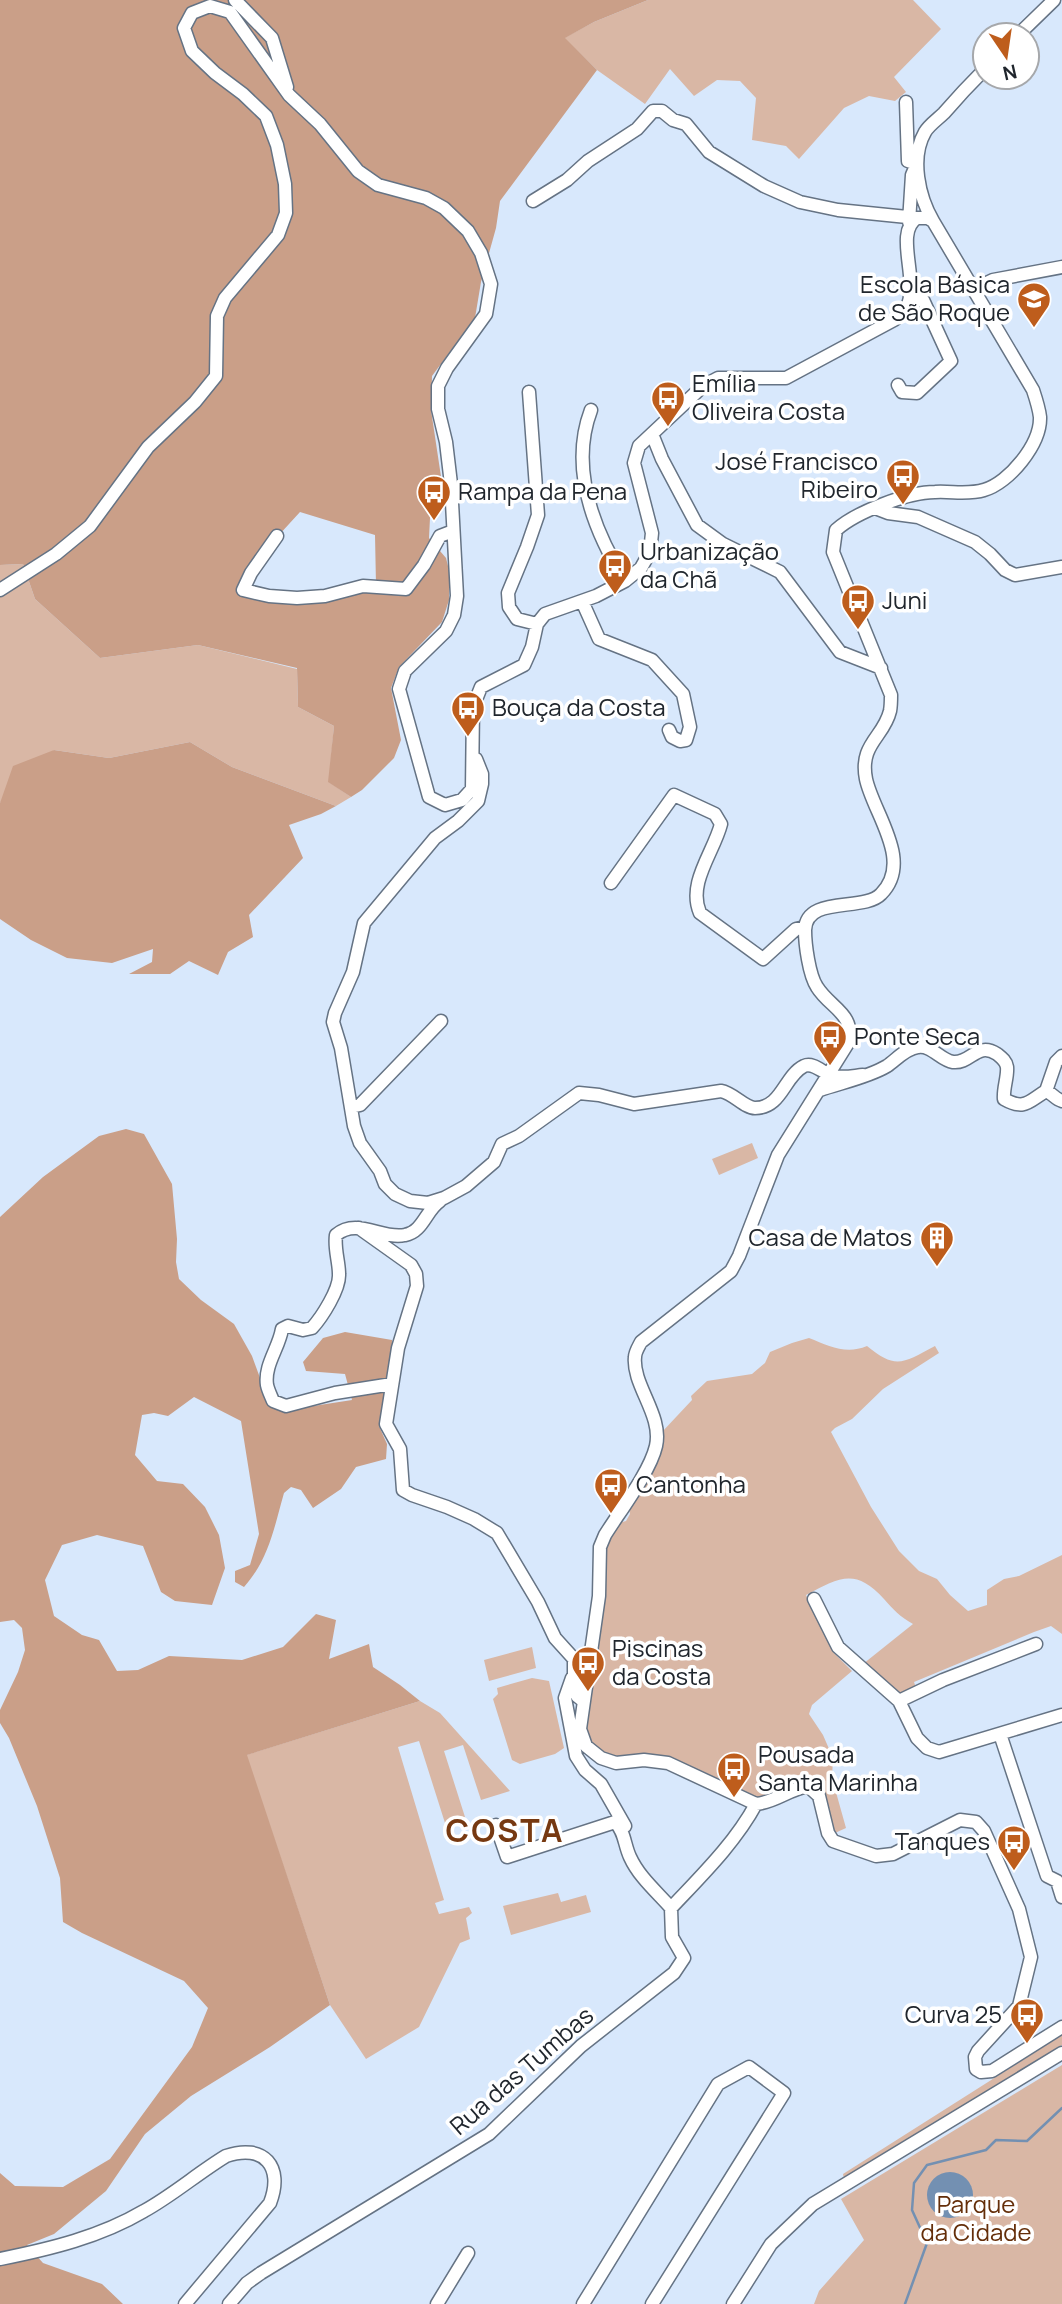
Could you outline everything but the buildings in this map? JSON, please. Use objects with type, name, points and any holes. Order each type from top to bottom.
[{"type":"street","points":[[235,0],[271,38],[289,95]]},
{"type":"street","points":[[1030,21],[1043,5],[1054,0]]},
{"type":"street","points":[[0,590],[56,554],[90,526],[148,447],[195,402],[216,376],[217,316],[225,298],[278,234],[286,213],[285,184],[277,145],[266,116],[192,51],[184,28],[192,13],[210,6],[230,12],[289,95],[320,124],[358,171],[378,185],[426,198],[444,208],[468,231],[481,253],[491,284],[486,314],[447,368],[438,386],[438,409],[446,442],[451,484],[457,596],[454,615],[446,631],[405,671],[399,690],[429,797],[445,806],[462,800],[472,789],[473,707],[481,687],[524,665],[532,647],[537,624],[545,614],[625,581],[641,568],[650,552],[652,533],[634,463],[639,446],[703,386],[718,378],[786,378],[894,320],[906,309],[911,290],[906,238],[914,217],[912,175],[919,150],[925,132],[971,84]]},
{"type":"street","points":[[906,102],[908,161],[917,164]]},
{"type":"street","points":[[533,201],[637,129],[653,111],[662,111],[673,120],[686,124],[709,152],[764,186],[800,202],[838,210],[914,217],[974,289],[1034,390],[1040,419],[1037,432],[1030,448],[1009,475],[987,489],[974,492],[915,495],[846,521],[836,530],[833,552],[891,695],[890,712],[865,756],[866,779],[889,837],[894,859],[890,879],[881,894],[869,901],[824,907],[810,916],[805,927],[811,972],[816,987],[848,1021],[851,1031],[848,1043],[778,1155],[731,1271],[641,1342],[635,1356],[637,1370],[657,1426],[656,1445],[649,1465],[600,1547],[599,1596],[582,1700],[580,1729],[586,1746],[601,1758],[616,1763],[644,1760],[668,1763],[756,1804],[771,1803],[795,1788],[808,1786],[819,1796],[828,1833],[833,1841],[876,1856],[893,1854],[960,1820],[976,1822],[984,1831],[1019,1909],[1031,1957],[1019,2006],[978,2051],[975,2057],[976,2069],[981,2073],[992,2071],[1062,2027]]},
{"type":"street","points":[[974,289],[993,280],[1062,267]]},
{"type":"street","points":[[898,385],[902,392],[916,393],[951,361],[923,300],[911,290]]},
{"type":"street","points":[[529,392],[538,515],[508,593],[509,607],[517,619],[537,624]]},
{"type":"street","points":[[591,410],[584,430],[582,453],[587,492],[601,538],[625,581]]},
{"type":"street","points":[[652,434],[662,459],[697,525],[723,544],[780,572],[840,652],[881,668]]},
{"type":"street","points":[[875,509],[918,517],[975,542],[1005,570],[1016,575],[1062,567]]},
{"type":"street","points":[[278,536],[251,573],[243,590],[269,596],[297,598],[325,596],[363,586],[406,589],[424,565],[440,536],[453,531]]},
{"type":"street","points":[[582,601],[599,639],[652,660],[683,694],[691,727],[686,740],[680,741],[672,737],[669,730]]},
{"type":"street","points":[[473,754],[482,774],[478,800],[458,821],[435,838],[364,923],[352,972],[333,1022],[341,1048],[360,1143],[380,1171],[385,1184],[395,1194],[410,1202],[428,1203],[466,1186],[494,1162],[502,1144],[519,1136],[579,1093],[634,1104],[721,1091],[735,1096],[747,1106],[756,1108],[770,1104],[805,1066],[812,1065],[830,1075],[842,1077],[863,1075]]},
{"type":"street","points":[[611,883],[674,795],[715,814],[721,824],[702,870],[696,902],[700,913],[763,959],[796,929],[805,927]]},
{"type":"street","points":[[351,1107],[360,1105],[441,1021]]},
{"type":"street","points":[[820,1090],[884,1068],[918,1046],[928,1048],[954,1062],[964,1060],[979,1051],[990,1050],[1004,1059],[1007,1067],[1004,1099],[1015,1105],[1029,1104],[1046,1091],[1056,1062],[1062,1056]]},
{"type":"street","points":[[1046,1091],[1062,1101]]},
{"type":"street","points":[[392,1384],[335,1393],[286,1406],[273,1401],[266,1384],[272,1355],[280,1344],[282,1329],[288,1326],[303,1330],[312,1328],[322,1317],[334,1292],[340,1276],[336,1236],[343,1229],[359,1228],[406,1235],[417,1230],[427,1213],[444,1198]]},
{"type":"street","points":[[359,1228],[411,1265],[416,1274],[417,1286],[398,1348],[386,1424],[400,1449],[403,1490],[474,1519],[497,1533],[538,1602],[555,1638],[575,1659],[577,1696],[582,1700]]},
{"type":"street","points":[[814,1599],[838,1647],[899,1701],[917,1738],[927,1748],[939,1752],[1062,1715]]},
{"type":"street","points":[[899,1701],[981,1664],[1036,1644]]},
{"type":"street","points":[[574,1675],[565,1698],[576,1756],[585,1770],[601,1784],[625,1825],[626,1844]]},
{"type":"street","points":[[1000,1734],[1047,1876],[1057,1881],[1062,1898]]},
{"type":"street","points":[[496,1825],[507,1857],[615,1822],[622,1829],[629,1856],[642,1876],[671,1909],[708,1868],[756,1804]]},
{"type":"street","name":"Rua das Tumbas","points":[[229,2304],[247,2283],[261,2273],[489,2134],[593,2035],[674,1973],[684,1958],[671,1937],[671,1909]]},
{"type":"street","points":[[733,2304],[771,2244],[813,2204],[1062,2053]]},
{"type":"street","points":[[583,2304],[718,2084],[749,2067],[785,2093],[652,2304]]},
{"type":"street","points":[[0,2259],[67,2244],[110,2228],[144,2211],[226,2156],[253,2152],[262,2156],[269,2162],[275,2174],[275,2190],[270,2203],[185,2304]]},
{"type":"street","points":[[437,2304],[468,2253]]},
{"type":"green space","points":[[648,0],[913,0],[941,29],[894,77],[906,92],[895,101],[869,96],[844,108],[799,159],[786,146],[752,140],[756,98],[740,81],[717,80],[694,96],[670,69],[645,104],[597,70],[564,38],[594,22]]},
{"type":"green space","points":[[23,564],[35,599],[100,658],[198,645],[297,669],[298,707],[334,726],[329,782],[351,797],[336,806],[232,767],[190,742],[109,758],[54,750],[0,803],[0,565]]},
{"type":"green space","points":[[752,1143],[758,1158],[719,1175],[712,1159]]},
{"type":"green space","points":[[809,1338],[845,1350],[867,1346],[885,1359],[893,1361],[907,1360],[935,1346],[939,1353],[883,1389],[852,1419],[831,1432],[871,1507],[899,1551],[919,1571],[937,1579],[968,1611],[987,1605],[987,1590],[1004,1579],[1019,1576],[1062,1555],[1062,1634],[1051,1626],[1034,1632],[914,1682],[916,1688],[901,1695],[863,1664],[913,1624],[897,1613],[874,1589],[855,1579],[838,1580],[806,1595],[834,1653],[852,1671],[812,1705],[809,1714],[823,1735],[833,1758],[832,1778],[846,1828],[835,1833],[824,1796],[806,1780],[789,1785],[776,1795],[758,1798],[682,1765],[621,1759],[597,1751],[585,1733],[605,1545],[619,1523],[626,1521],[630,1514],[629,1507],[659,1455],[662,1432],[707,1381],[752,1374],[765,1363],[770,1352]]},
{"type":"green space","points":[[532,1647],[536,1668],[489,1681],[484,1660]]},
{"type":"green space","points":[[532,1678],[549,1681],[564,1748],[555,1754],[520,1764],[512,1760],[493,1699],[498,1694],[497,1688]]},
{"type":"green space","points":[[420,1701],[440,1713],[510,1791],[481,1800],[463,1745],[444,1751],[465,1817],[445,1823],[419,1741],[398,1747],[444,1900],[435,1903],[439,1914],[469,1907],[472,1913],[466,1918],[470,1939],[460,1943],[419,2027],[366,2059],[330,2005],[246,1755]]},
{"type":"green space","points":[[558,1893],[561,1902],[586,1895],[591,1912],[511,1935],[503,1906]]},
{"type":"green space","points":[[1062,2035],[1062,2045],[844,2179],[843,2174]]},
{"type":"green space","name":"Parque da Cidade","points":[[1062,2065],[1062,2304],[814,2304],[819,2291],[864,2240],[841,2199]]},
{"type":"shaded area","points":[[0,0],[648,0],[594,22],[565,38],[597,70],[500,201],[475,318],[432,376],[431,410],[443,490],[431,498],[429,538],[446,558],[449,570],[449,600],[442,622],[399,667],[391,688],[401,740],[394,758],[362,790],[351,797],[328,782],[334,726],[298,707],[297,668],[198,645],[100,658],[35,599],[23,564],[0,565]],"holes":[[[300,512],[375,535],[376,585],[269,596],[243,590],[278,536]]]},
{"type":"shaded area","points":[[190,742],[232,767],[336,806],[289,825],[303,858],[249,915],[253,937],[228,952],[218,975],[189,961],[170,974],[129,974],[152,962],[153,949],[112,963],[67,958],[31,940],[0,919],[0,803],[13,766],[54,750],[109,758]]},
{"type":"shaded area","points":[[126,1129],[144,1134],[172,1184],[179,1279],[201,1300],[234,1324],[252,1356],[270,1405],[281,1411],[352,1400],[345,1374],[306,1371],[303,1362],[323,1338],[345,1332],[392,1340],[391,1399],[379,1426],[387,1444],[386,1459],[356,1467],[341,1489],[313,1508],[301,1490],[291,1487],[284,1493],[265,1554],[244,1587],[235,1582],[235,1571],[250,1565],[259,1534],[241,1421],[194,1397],[168,1416],[154,1413],[142,1415],[135,1455],[157,1481],[183,1484],[205,1507],[219,1535],[225,1568],[212,1605],[175,1601],[161,1592],[143,1546],[97,1535],[62,1545],[45,1580],[54,1616],[82,1635],[99,1640],[117,1671],[138,1670],[169,1656],[242,1660],[283,1647],[316,1614],[336,1620],[329,1659],[369,1644],[373,1667],[420,1701],[247,1755],[330,2005],[270,2047],[191,2096],[145,2134],[106,2191],[54,2234],[27,2245],[43,2263],[102,2284],[123,2304],[0,2304],[0,2173],[15,2186],[63,2187],[110,2159],[192,2047],[208,2008],[184,1981],[63,1922],[60,1878],[37,1806],[9,1738],[0,1723],[0,1710],[25,1650],[22,1628],[14,1620],[0,1622],[0,1217],[43,1177],[99,1136]]},
{"type":"water","points":[[950,2172],[966,2179],[973,2195],[966,2211],[950,2218],[934,2211],[927,2195],[934,2179]]},
{"type":"waterway","points":[[905,2304],[927,2243],[912,2210],[914,2183],[927,2165],[986,2150],[996,2140],[1027,2141],[1062,2108]]},
{"type":"place","name":"Escola Básica de São Roque","points":[[1034,329]]},
{"type":"place","name":"Emília Oliveira Costa","points":[[668,428]]},
{"type":"place","name":"José Francisco Ribeiro","points":[[903,506]]},
{"type":"place","name":"Rampa da Pena","points":[[434,522]]},
{"type":"place","name":"Urbanização da Chã","points":[[615,596]]},
{"type":"place","name":"Juni","points":[[858,631]]},
{"type":"place","name":"Bouça da Costa","points":[[468,738]]},
{"type":"place","name":"Ponte Seca","points":[[830,1067]]},
{"type":"place","name":"Casa de Matos","points":[[937,1268]]},
{"type":"place","name":"Cantonha","points":[[611,1515]]},
{"type":"place","name":"Piscinas da Costa","points":[[588,1693]]},
{"type":"place","name":"Pousada Santa Marinha","points":[[734,1799]]},
{"type":"place","name":"Tanques","points":[[1014,1872]]},
{"type":"place","name":"Curva 25","points":[[1027,2045]]},
{"type":"district","name":"COSTA","points":[[505,1831]]}]
